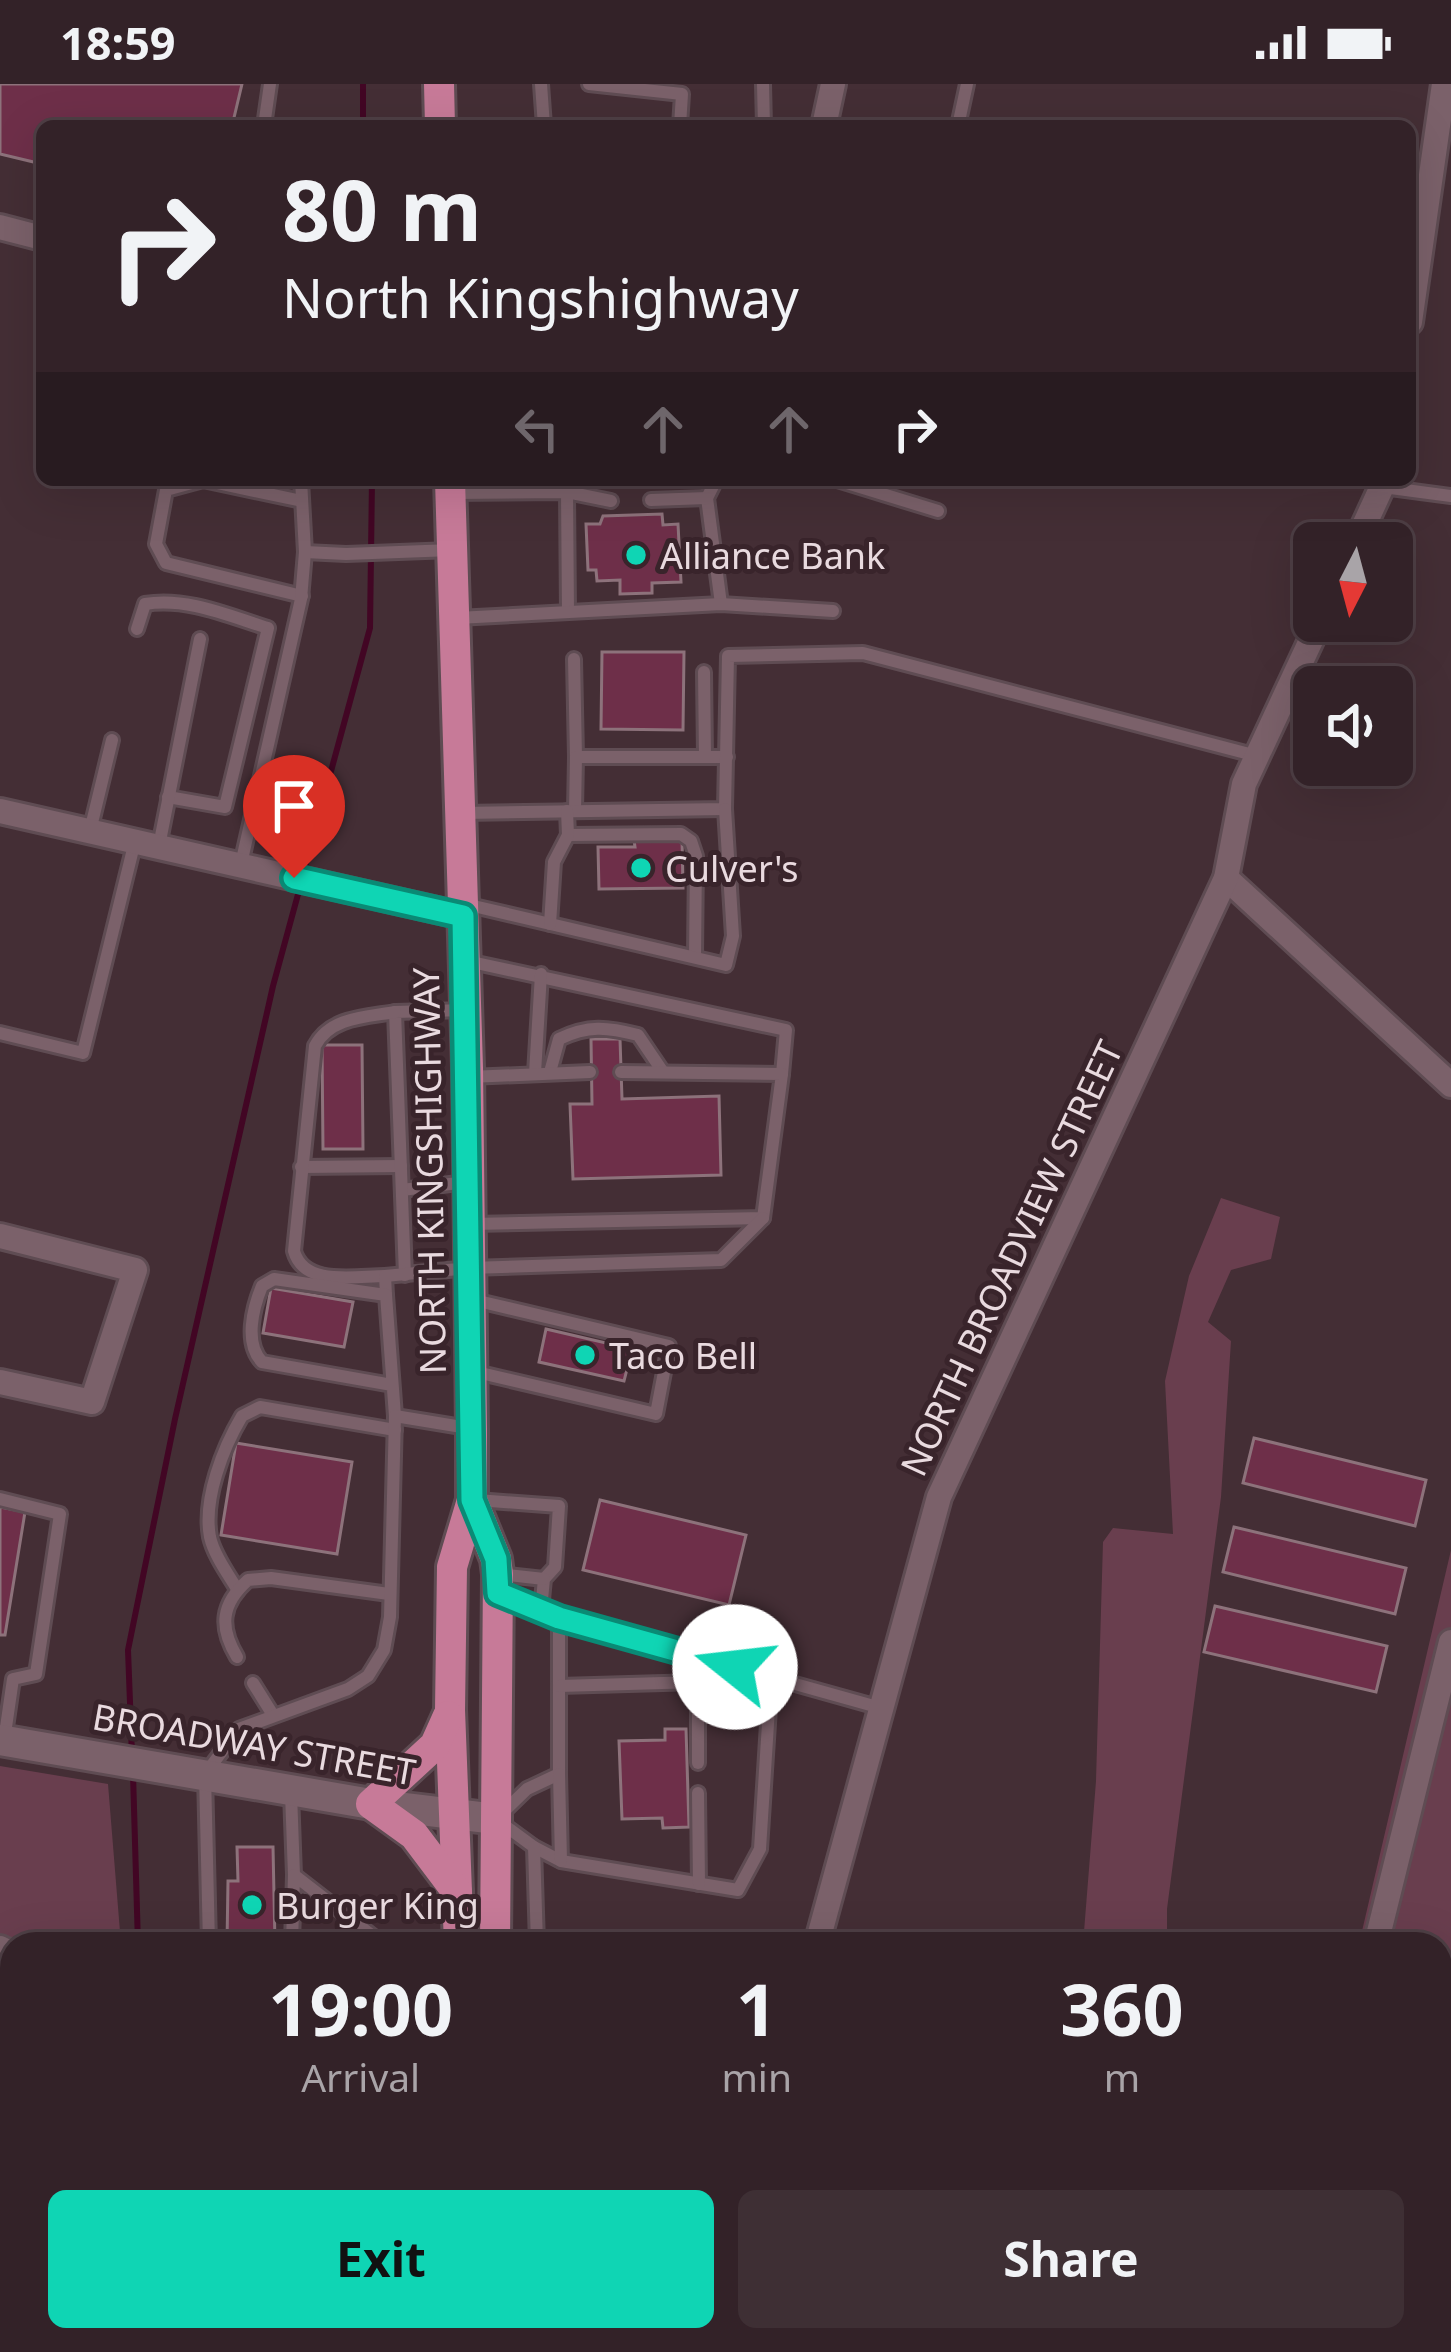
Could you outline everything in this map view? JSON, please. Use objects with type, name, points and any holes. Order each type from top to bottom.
[{"type":"main road","points":[[439,84],[440,120]]},
{"type":"main road","name":"NORTH KINGSHIGHWAY","points":[[451,487],[468,1077],[472,1429],[472,1500],[452,1567],[459,1932]]},
{"type":"main road","name":"NORTH KINGSHIGHWAY","points":[[472,1500],[496,1559],[498,1583],[495,1932]]},
{"type":"main road","points":[[451,1710],[435,1745],[371,1804],[414,1835],[457,1892]]},
{"type":"main road","name":"BROADWAY STREET","points":[[2,1740],[371,1804],[496,1819]]},
{"type":"street","points":[[825,120],[832,84]]},
{"type":"street","points":[[1416,280],[1444,84]]},
{"type":"street","points":[[0,227],[36,236]]},
{"type":"street","points":[[1366,522],[1382,486]]},
{"type":"street","name":"NORTH BROADVIEW STREET","points":[[821,1932],[939,1497],[1226,878],[1244,784],[1310,642]]},
{"type":"street","points":[[0,811],[333,887],[463,910]]},
{"type":"street","points":[[1226,878],[1451,1085]]},
{"type":"street","points":[[0,1236],[136,1270],[92,1402],[0,1382]]},
{"type":"street","points":[[1379,1932],[1451,1642]]},
{"type":"lane","points":[[265,120],[269,84]]},
{"type":"lane","points":[[541,84],[544,120]]},
{"type":"lane","points":[[589,84],[682,94],[680,120]]},
{"type":"lane","points":[[763,84],[764,120]]},
{"type":"lane","points":[[959,120],[967,84]]},
{"type":"lane","points":[[181,486],[166,490],[156,544],[166,563],[302,596]]},
{"type":"lane","points":[[231,486],[302,501]]},
{"type":"lane","points":[[248,866],[302,596],[301,486]]},
{"type":"lane","points":[[713,486],[706,498],[721,604]]},
{"type":"lane","points":[[856,486],[938,512]]},
{"type":"lane","points":[[1394,486],[1451,496]]},
{"type":"lane","points":[[451,487],[567,492],[611,501]]},
{"type":"lane","points":[[567,492],[568,612]]},
{"type":"lane","points":[[651,500],[706,498]]},
{"type":"lane","points":[[305,551],[452,550]]},
{"type":"lane","points":[[137,629],[145,604],[164,601],[268,628],[225,807],[169,797]]},
{"type":"lane","points":[[454,618],[721,604],[833,610]]},
{"type":"lane","points":[[0,1033],[83,1053],[147,843],[169,797],[200,639]]},
{"type":"lane","points":[[463,910],[550,924],[726,964],[733,936],[725,808],[728,656],[863,653],[1257,756]]},
{"type":"lane","points":[[550,924],[554,862],[568,836],[571,811],[574,659]]},
{"type":"lane","points":[[704,672],[705,757]]},
{"type":"lane","points":[[89,830],[112,740]]},
{"type":"lane","points":[[575,757],[727,758]]},
{"type":"lane","points":[[460,812],[725,808]]},
{"type":"lane","points":[[568,836],[681,834],[691,841],[696,856],[695,958]]},
{"type":"lane","points":[[464,961],[786,1030],[763,1218],[722,1260],[470,1284]]},
{"type":"lane","points":[[535,1073],[541,974]]},
{"type":"lane","points":[[465,1010],[395,1012],[339,1023],[320,1036],[311,1063],[296,1259],[318,1275],[405,1275],[470,1284],[669,1346],[656,1414],[471,1371]]},
{"type":"lane","points":[[395,1012],[405,1275]]},
{"type":"lane","points":[[550,1072],[559,1039],[581,1028],[605,1027],[638,1035],[663,1072]]},
{"type":"lane","points":[[468,1077],[590,1072]]},
{"type":"lane","points":[[620,1072],[782,1074]]},
{"type":"lane","points":[[302,1167],[401,1166]]},
{"type":"lane","points":[[402,1190],[468,1182]]},
{"type":"lane","points":[[469,1225],[763,1218]]},
{"type":"lane","points":[[208,1932],[192,1772],[239,1729],[348,1689],[368,1676],[389,1636],[395,1423],[385,1276]]},
{"type":"lane","points":[[386,1295],[274,1280],[259,1292],[251,1336],[255,1356],[262,1362],[392,1385]]},
{"type":"lane","points":[[237,1589],[213,1546],[210,1513],[214,1485],[242,1416],[260,1407],[472,1429]]},
{"type":"lane","points":[[0,1498],[60,1514],[36,1674],[14,1679],[2,1740]]},
{"type":"lane","points":[[472,1500],[559,1506],[555,1567],[544,1579],[541,1610]]},
{"type":"lane","points":[[237,1657],[226,1639],[224,1624],[230,1598],[248,1580],[271,1578],[389,1594]]},
{"type":"lane","points":[[498,1583],[544,1579]]},
{"type":"lane","points":[[498,1583],[559,1618],[881,1708]]},
{"type":"lane","points":[[559,1618],[561,1861]]},
{"type":"lane","points":[[698,1657],[698,1763]]},
{"type":"lane","points":[[559,1774],[527,1789],[496,1819],[561,1861],[738,1890],[760,1849],[771,1678]]},
{"type":"lane","points":[[559,1686],[698,1682]]},
{"type":"lane","points":[[254,1683],[273,1714]]},
{"type":"lane","points":[[291,1790],[292,1932]]},
{"type":"lane","points":[[698,1793],[699,1884]]},
{"type":"lane","points":[[534,1847],[537,1932]]},
{"type":"lane","points":[[294,1876],[367,1932]]},
{"type":"shaded area","points":[[1221,1198],[1280,1217],[1271,1259],[1231,1270],[1208,1322],[1231,1341],[1221,1497],[1167,1932],[1084,1932],[1096,1781],[1103,1542],[1113,1528],[1173,1534],[1165,1381],[1189,1276]]},
{"type":"shaded area","points":[[1451,1550],[1451,1932],[1362,1932]]},
{"type":"shaded area","points":[[0,1766],[108,1784],[120,1932],[0,1932]]},
{"type":"building","points":[[0,84],[242,84],[233,120],[36,120],[36,163],[0,154]]},
{"type":"building","points":[[662,514],[663,525],[678,524],[681,582],[652,583],[652,593],[620,594],[620,580],[597,581],[596,570],[588,570],[586,524],[600,524],[603,516]]},
{"type":"building","points":[[602,652],[684,652],[683,730],[601,729]]},
{"type":"building","name":"Culver's","points":[[682,839],[683,888],[599,889],[598,847]]},
{"type":"building","points":[[591,1039],[620,1039],[622,1099],[719,1096],[721,1175],[573,1179],[570,1104],[592,1104]]},
{"type":"building","points":[[322,1045],[362,1045],[363,1149],[323,1149]]},
{"type":"building","points":[[271,1288],[353,1302],[344,1347],[263,1333]]},
{"type":"building","name":"Taco Bell","points":[[546,1329],[632,1349],[624,1381],[539,1362]]},
{"type":"building","points":[[1254,1438],[1426,1480],[1415,1526],[1243,1483]]},
{"type":"building","points":[[236,1443],[352,1462],[337,1554],[221,1535]]},
{"type":"building","points":[[600,1500],[746,1535],[729,1605],[583,1570]]},
{"type":"building","points":[[0,1507],[25,1512],[5,1635],[0,1635]]},
{"type":"building","points":[[1234,1527],[1406,1568],[1395,1614],[1223,1572]]},
{"type":"building","points":[[1215,1606],[1387,1646],[1376,1692],[1204,1652]]},
{"type":"building","points":[[665,1729],[686,1729],[689,1827],[663,1828],[662,1818],[622,1819],[619,1741],[665,1740]]},
{"type":"building","points":[[237,1847],[273,1847],[275,1932],[227,1932],[228,1881],[238,1881]]},
{"type":"waterway","points":[[363,84],[363,120]]},
{"type":"waterway","points":[[303,874],[370,628],[372,486]]},
{"type":"waterway","points":[[132,1755],[128,1650],[175,1419],[273,986],[300,887]]},
{"type":"waterway","points":[[133,1774],[138,1932]]},
{"type":"place","name":"Alliance Bank","points":[[636,555]]},
{"type":"place","name":"Culver's","points":[[641,868]]},
{"type":"place","name":"Taco Bell","points":[[585,1355]]},
{"type":"place","name":"Burger King","points":[[252,1905]]},
{"type":"route","points":[[294,878],[463,916],[472,1500],[496,1559],[498,1593],[559,1618],[735,1667]]}]
